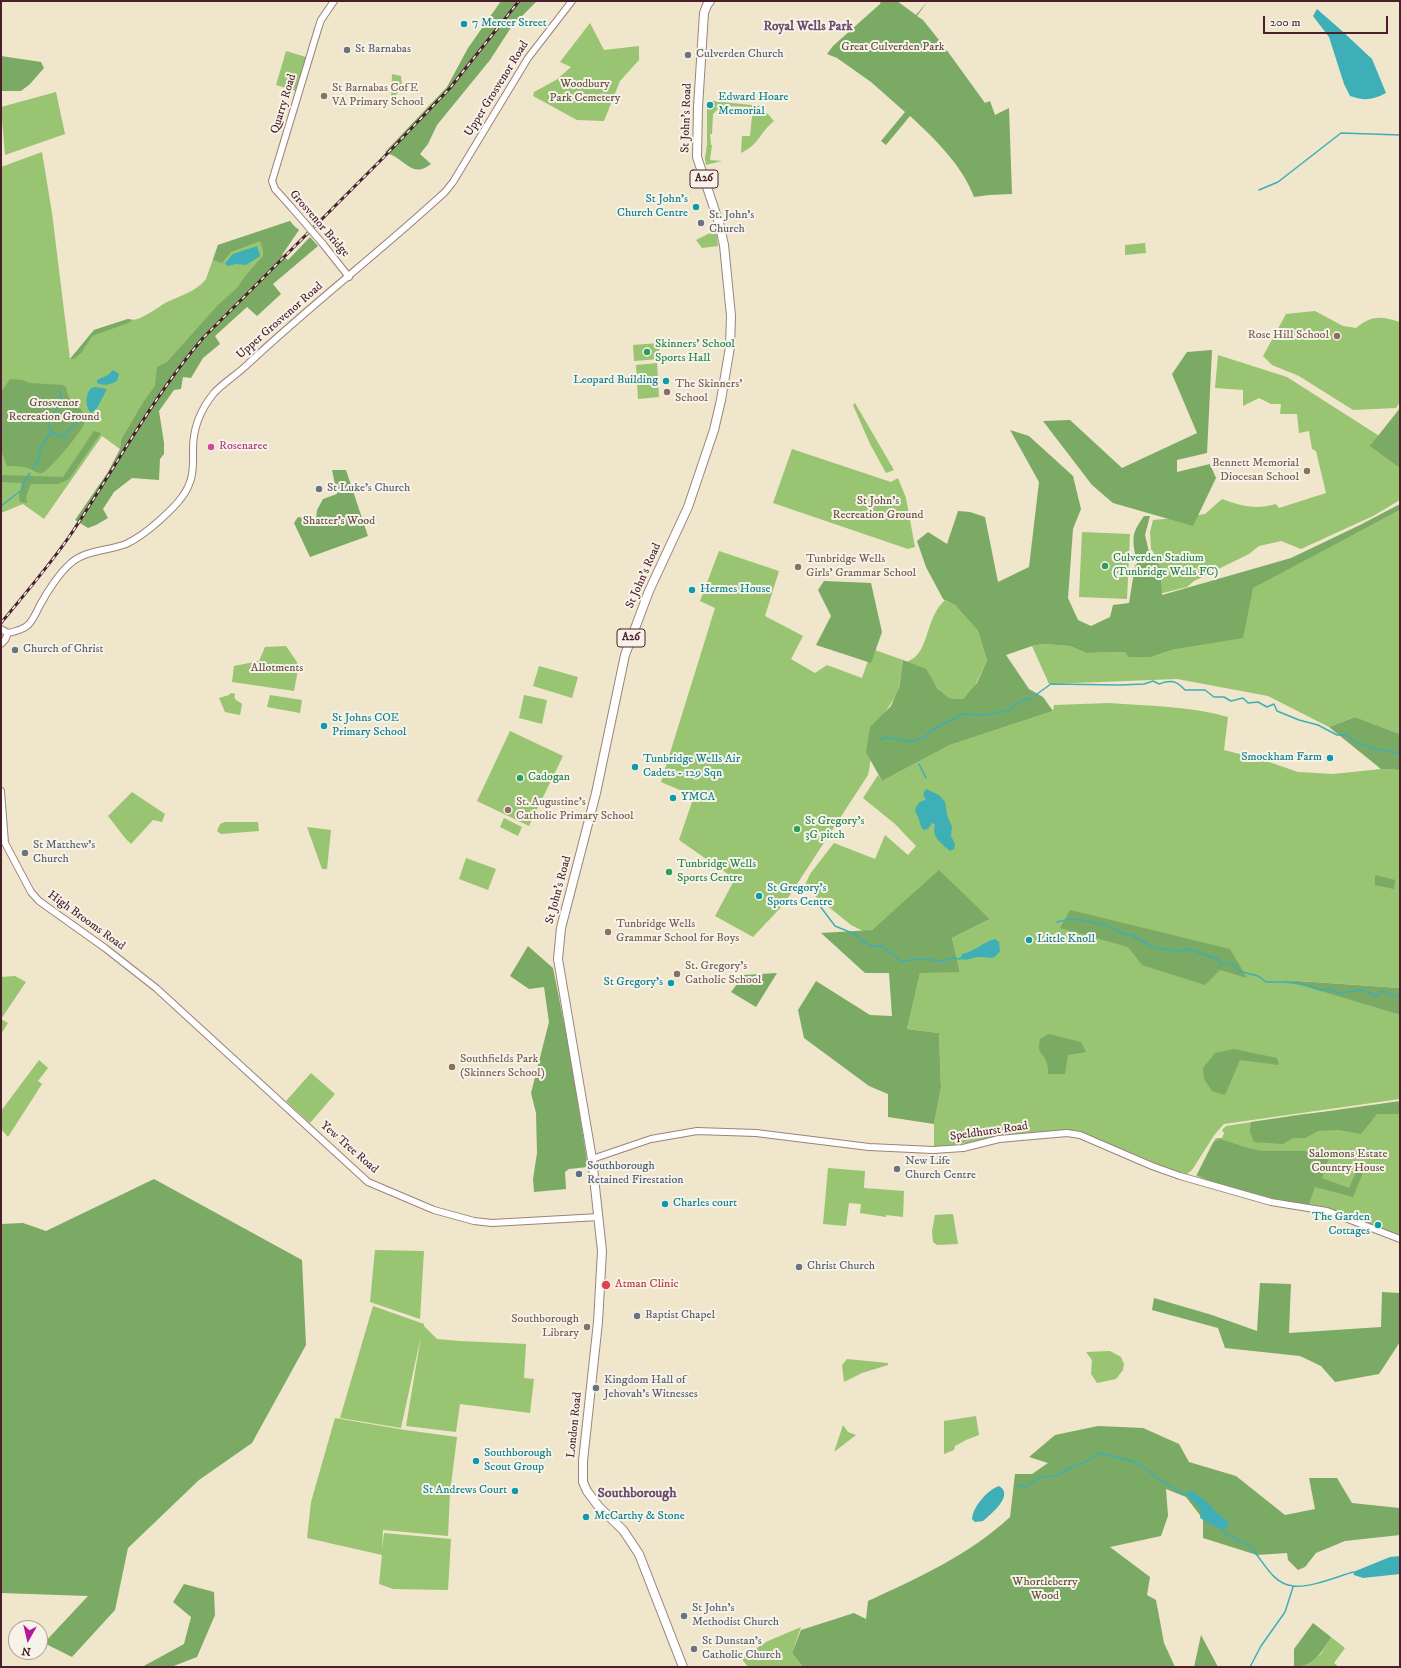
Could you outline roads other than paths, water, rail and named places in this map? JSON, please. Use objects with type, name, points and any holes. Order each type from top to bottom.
[{"type":"highway","name":"St John's Road","points":[[592,1159],[558,959],[560,933],[596,793],[625,655],[649,591],[691,500],[716,422],[730,347],[731,316],[724,245],[719,223],[697,157],[704,13],[707,2]]},
{"type":"highway","name":"London Road","points":[[592,1159],[602,1251],[600,1290],[583,1461],[584,1482],[592,1499],[623,1530],[639,1554],[683,1667]]},
{"type":"street","name":"Quarry Road","points":[[272,185],[276,163],[321,20],[334,1]]},
{"type":"street","name":"Upper Grosvenor Road","points":[[8,633],[19,631],[28,625],[37,615],[40,605],[64,569],[72,561],[124,544],[140,536],[183,496],[191,482],[193,447],[198,416],[215,392],[308,310],[349,277],[453,182],[528,58],[572,1]]},
{"type":"street","name":"Grosvenor Bridge","points":[[272,185],[323,244],[349,277]]},
{"type":"street","points":[[1,629],[8,633],[5,640],[1,644]]},
{"type":"street","name":"High Brooms Road","points":[[1,791],[3,841],[31,892],[39,901],[105,948],[156,988]]},
{"type":"street","name":"Yew Tree Road","points":[[156,988],[368,1182],[434,1210],[474,1221],[492,1223],[599,1217]]},
{"type":"street","name":"Speldhurst Road","points":[[592,1159],[652,1139],[697,1131],[756,1133],[869,1147],[933,1150],[963,1148],[1000,1139],[1067,1133],[1080,1135],[1152,1166],[1180,1176],[1271,1202],[1327,1211],[1400,1239]]},
{"type":"water","points":[[1317,9],[1372,59],[1386,93],[1368,99],[1360,99],[1350,96],[1344,84],[1329,37],[1313,16]]},
{"type":"water","points":[[257,246],[260,256],[246,265],[236,264],[227,266],[225,263],[233,254]]},
{"type":"water","points":[[113,370],[119,374],[117,381],[107,385],[97,383],[97,380],[108,375]]},
{"type":"water","points":[[95,387],[107,389],[97,408],[91,413],[87,404],[87,397],[91,388]]},
{"type":"water","points":[[926,789],[939,795],[945,802],[947,815],[952,827],[951,836],[955,844],[954,849],[950,851],[940,842],[934,833],[935,824],[932,823],[928,829],[923,830],[915,811],[919,803],[926,800],[923,794]]},
{"type":"water","points":[[995,939],[999,942],[1000,951],[995,956],[991,958],[980,957],[966,960],[960,959],[962,954]]},
{"type":"water","points":[[999,1486],[1003,1490],[1004,1494],[1000,1505],[983,1521],[975,1522],[972,1519],[978,1504],[985,1495]]},
{"type":"water","points":[[1188,1490],[1199,1496],[1229,1522],[1226,1528],[1221,1530],[1200,1518],[1201,1510],[1187,1495]]},
{"type":"water","points":[[1400,1556],[1400,1574],[1363,1578],[1354,1575],[1353,1572],[1390,1557]]},
{"type":"waterway","points":[[1259,190],[1278,182],[1341,133],[1400,135]]},
{"type":"waterway","points":[[59,390],[61,396],[58,406],[48,423],[51,432],[65,437],[67,431],[78,422]]},
{"type":"waterway","points":[[33,468],[39,459],[40,449],[51,432]]},
{"type":"waterway","points":[[1,506],[23,489],[23,483],[30,473]]},
{"type":"waterway","points":[[881,739],[887,737],[911,742],[924,738],[933,729],[963,714],[987,715],[1009,710],[1020,701],[1030,699],[1051,684],[1120,685],[1144,684],[1153,681],[1159,684],[1173,682],[1179,684],[1185,690],[1205,690],[1214,697],[1224,697],[1231,701],[1243,698],[1248,703],[1258,702],[1267,707],[1274,704],[1277,711],[1299,720],[1318,725],[1337,735],[1346,735],[1357,743],[1377,749],[1400,753]]},
{"type":"waterway","points":[[919,764],[926,778]]},
{"type":"waterway","points":[[806,901],[811,905],[820,906],[835,926],[857,935],[860,939],[871,946],[882,946],[901,961],[921,959],[943,961],[953,958],[960,959]]},
{"type":"waterway","points":[[1057,922],[1070,919],[1083,920],[1109,926],[1116,931],[1133,936],[1153,947],[1181,952],[1187,949],[1218,959],[1221,965],[1232,963],[1239,971],[1258,976],[1266,982],[1285,982],[1306,985],[1321,990],[1330,989],[1339,993],[1363,990],[1377,997],[1381,991],[1400,997]]},
{"type":"waterway","points":[[1016,1485],[1025,1487],[1040,1477],[1055,1476],[1077,1464],[1089,1460],[1099,1453],[1132,1461],[1142,1466],[1183,1494],[1188,1494]]},
{"type":"waterway","points":[[1223,1529],[1227,1535],[1245,1543],[1252,1548],[1269,1571],[1283,1583],[1293,1586],[1307,1585],[1323,1582],[1353,1572]]},
{"type":"waterway","points":[[1250,1667],[1261,1646],[1285,1612],[1293,1587]]},
{"type":"railway","points":[[1,623],[69,537],[166,385],[203,338],[383,158],[450,88],[519,1]]},
{"type":"place","name":"7 Mercer Street","points":[[464,24]]},
{"type":"place","name":"St Barnabas","points":[[347,50]]},
{"type":"place","name":"Culverden Church","points":[[688,55]]},
{"type":"place","name":"St Barnabas CofE VA Primary School","points":[[324,96]]},
{"type":"place","name":"Edward Hoare Memorial","points":[[710,105]]},
{"type":"place","name":"St John's Church Centre","points":[[696,207]]},
{"type":"place","name":"St. John's Church","points":[[701,223]]},
{"type":"place","name":"Rose Hill School","points":[[1337,336]]},
{"type":"place","name":"Skinners' School Sports Hall","points":[[647,352]]},
{"type":"place","name":"Leopard Building","points":[[666,381]]},
{"type":"place","name":"The Skinners' School","points":[[667,392]]},
{"type":"place","name":"Rosenaree","points":[[211,447]]},
{"type":"place","name":"Bennett Memorial Diocesan School","points":[[1307,471]]},
{"type":"place","name":"St Luke's Church","points":[[319,489]]},
{"type":"place","name":"Culverden Stadium (Tunbridge Wells FC)","points":[[1105,566]]},
{"type":"place","name":"Tunbridge Wells Girls' Grammar School","points":[[798,567]]},
{"type":"place","name":"Hermes House","points":[[692,590]]},
{"type":"place","name":"Church of Christ","points":[[15,650]]},
{"type":"place","name":"St Johns COE Primary School","points":[[324,726]]},
{"type":"place","name":"Smockham Farm","points":[[1330,758]]},
{"type":"place","name":"Tunbridge Wells Air Cadets - 129 Sqn","points":[[635,767]]},
{"type":"place","name":"Cadogan","points":[[520,778]]},
{"type":"place","name":"YMCA","points":[[673,798]]},
{"type":"place","name":"St. Augustine's Catholic Primary School","points":[[508,810]]},
{"type":"place","name":"St Gregory's 3G pitch","points":[[797,829]]},
{"type":"place","name":"St Matthew's Church","points":[[25,853]]},
{"type":"place","name":"Tunbridge Wells Sports Centre","points":[[669,872]]},
{"type":"place","name":"St Gregory's Sports Centre","points":[[759,896]]},
{"type":"place","name":"Tunbridge Wells Grammar School for Boys","points":[[608,932]]},
{"type":"place","name":"Little Knoll","points":[[1029,940]]},
{"type":"place","name":"St. Gregory's Catholic School","points":[[677,974]]},
{"type":"place","name":"St Gregory's","points":[[671,983]]},
{"type":"place","name":"Southfields Park (Skinners School)","points":[[452,1067]]},
{"type":"place","name":"New Life Church Centre","points":[[897,1169]]},
{"type":"place","name":"Southborough Retained Firestation","points":[[579,1174]]},
{"type":"place","name":"Charles court","points":[[665,1204]]},
{"type":"place","name":"The Garden Cottages","points":[[1378,1225]]},
{"type":"place","name":"Christ Church","points":[[799,1267]]},
{"type":"place","name":"Atman Clinic","points":[[606,1285]]},
{"type":"place","name":"Baptist Chapel","points":[[637,1316]]},
{"type":"place","name":"Southborough Library","points":[[587,1327]]},
{"type":"place","name":"Kingdom Hall of Jehovah's Witnesses","points":[[596,1388]]},
{"type":"place","name":"Southborough Scout Group","points":[[476,1461]]},
{"type":"place","name":"St Andrews Court","points":[[515,1491]]},
{"type":"place","name":"McCarthy & Stone","points":[[586,1517]]},
{"type":"place","name":"St John's Methodist Church","points":[[684,1616]]},
{"type":"place","name":"St Dunstan's Catholic Church","points":[[694,1649]]},
{"type":"district","name":"Royal Wells Park","points":[[808,27]]},
{"type":"district","name":"Southborough","points":[[637,1494]]},
{"type":"park label","name":"Great Culverden Park","points":[[893,48]]},
{"type":"park label","name":"Woodbury Park Cemetery","points":[[585,92]]},
{"type":"park label","name":"Grosvenor Recreation Ground","points":[[54,411]]},
{"type":"park label","name":"St John's Recreation Ground","points":[[878,509]]},
{"type":"park label","name":"Shatter's Wood","points":[[339,522]]},
{"type":"park label","name":"Allotments","points":[[277,669]]},
{"type":"park label","name":"Salomons Estate Country House","points":[[1348,1162]]},
{"type":"park label","name":"Whortleberry Wood","points":[[1045,1590]]}]
